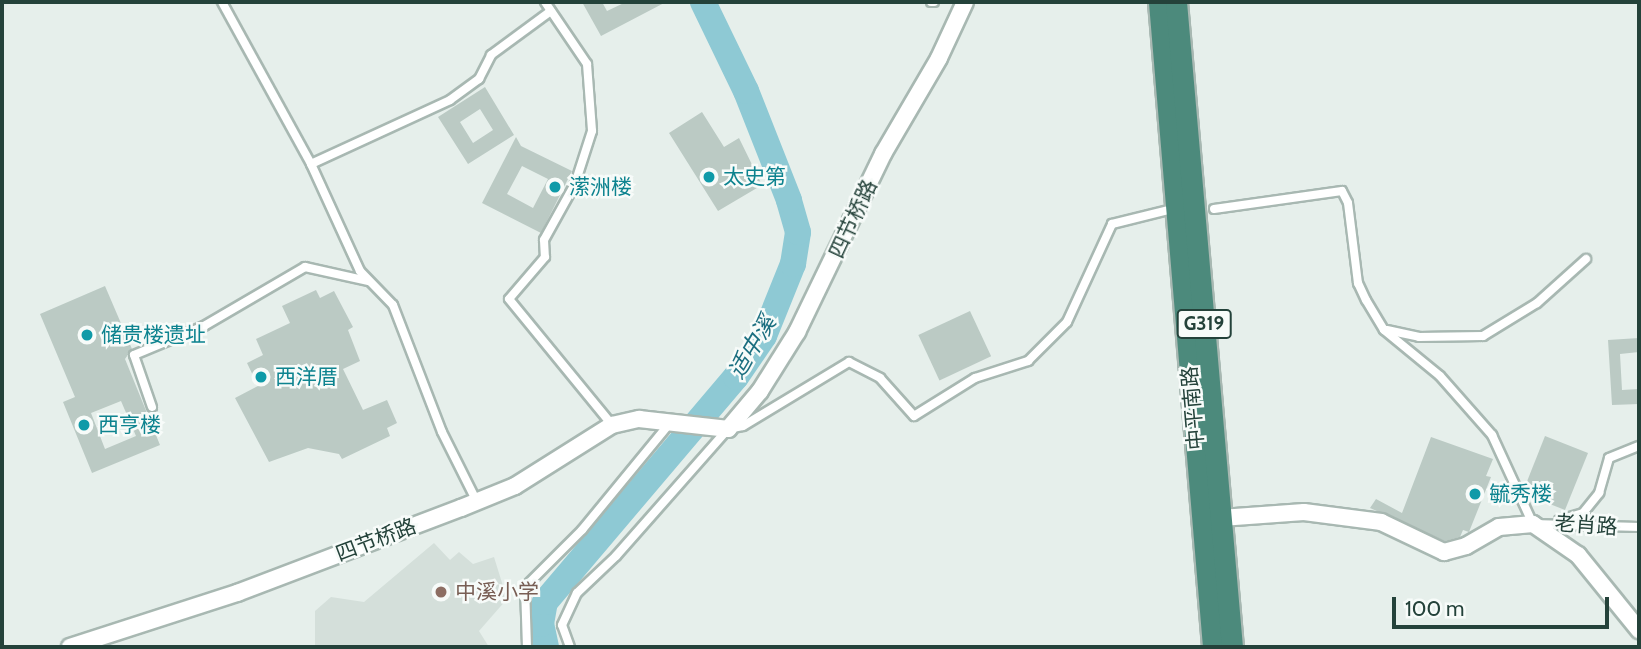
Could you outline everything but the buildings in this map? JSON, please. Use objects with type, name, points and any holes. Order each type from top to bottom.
[{"type":"highway","name":"中平南路","points":[[1159,2],[1213,647]]},
{"type":"highway","name":"G319","points":[[1176,2],[1232,647]]},
{"type":"street","name":"四节桥路","points":[[70,647],[237,593],[477,502],[515,486],[612,425],[639,419],[728,429],[767,381],[797,332],[883,154],[927,80],[965,2]]},
{"type":"street","points":[[1221,518],[1304,512],[1381,522],[1444,552],[1466,546],[1500,527],[1533,524],[1578,555],[1639,630]]},
{"type":"lane","points":[[222,2],[311,164],[360,271],[393,305],[442,432],[477,502]]},
{"type":"lane","points":[[545,2],[587,64],[592,131],[575,184],[544,240],[545,257],[509,299],[612,425]]},
{"type":"lane","points":[[311,164],[450,100],[479,79],[491,55],[551,11]]},
{"type":"lane","points":[[1214,209],[1342,191],[1348,203],[1358,283],[1384,330],[1440,376],[1492,435],[1533,524]]},
{"type":"lane","points":[[570,647],[562,625],[577,593],[616,556],[728,429],[743,426],[849,362],[880,377],[914,416],[975,378],[1028,361],[1067,322],[1112,223],[1176,208]]},
{"type":"lane","points":[[1384,330],[1419,337],[1483,336],[1537,303],[1586,259]]},
{"type":"lane","points":[[152,407],[134,355],[204,326],[305,267],[369,281]]},
{"type":"lane","points":[[527,647],[525,587],[590,521],[671,421]]},
{"type":"lane","points":[[1555,521],[1583,513],[1599,493],[1609,458],[1639,446]]},
{"type":"lane","name":"老肖路","points":[[1533,524],[1555,521],[1639,527]]},
{"type":"shaded area","name":"中溪小学","points":[[434,543],[450,560],[459,552],[473,564],[494,557],[507,599],[479,631],[489,647],[315,647],[315,611],[331,597],[364,602]]},
{"type":"waterway","name":"适中溪","points":[[546,647],[541,624],[545,602],[736,377],[764,336],[793,264],[798,232],[789,200],[746,91],[703,2]]},
{"type":"place","name":"太史第","points":[[709,177]]},
{"type":"place","name":"潆洲楼","points":[[555,187]]},
{"type":"place","name":"储贵楼遗址","points":[[87,335]]},
{"type":"place","name":"西洋厝","points":[[261,377]]},
{"type":"place","name":"西亨楼","points":[[84,425]]},
{"type":"place","name":"毓秀楼","points":[[1475,494]]},
{"type":"place","name":"中溪小学","points":[[441,592]]}]
